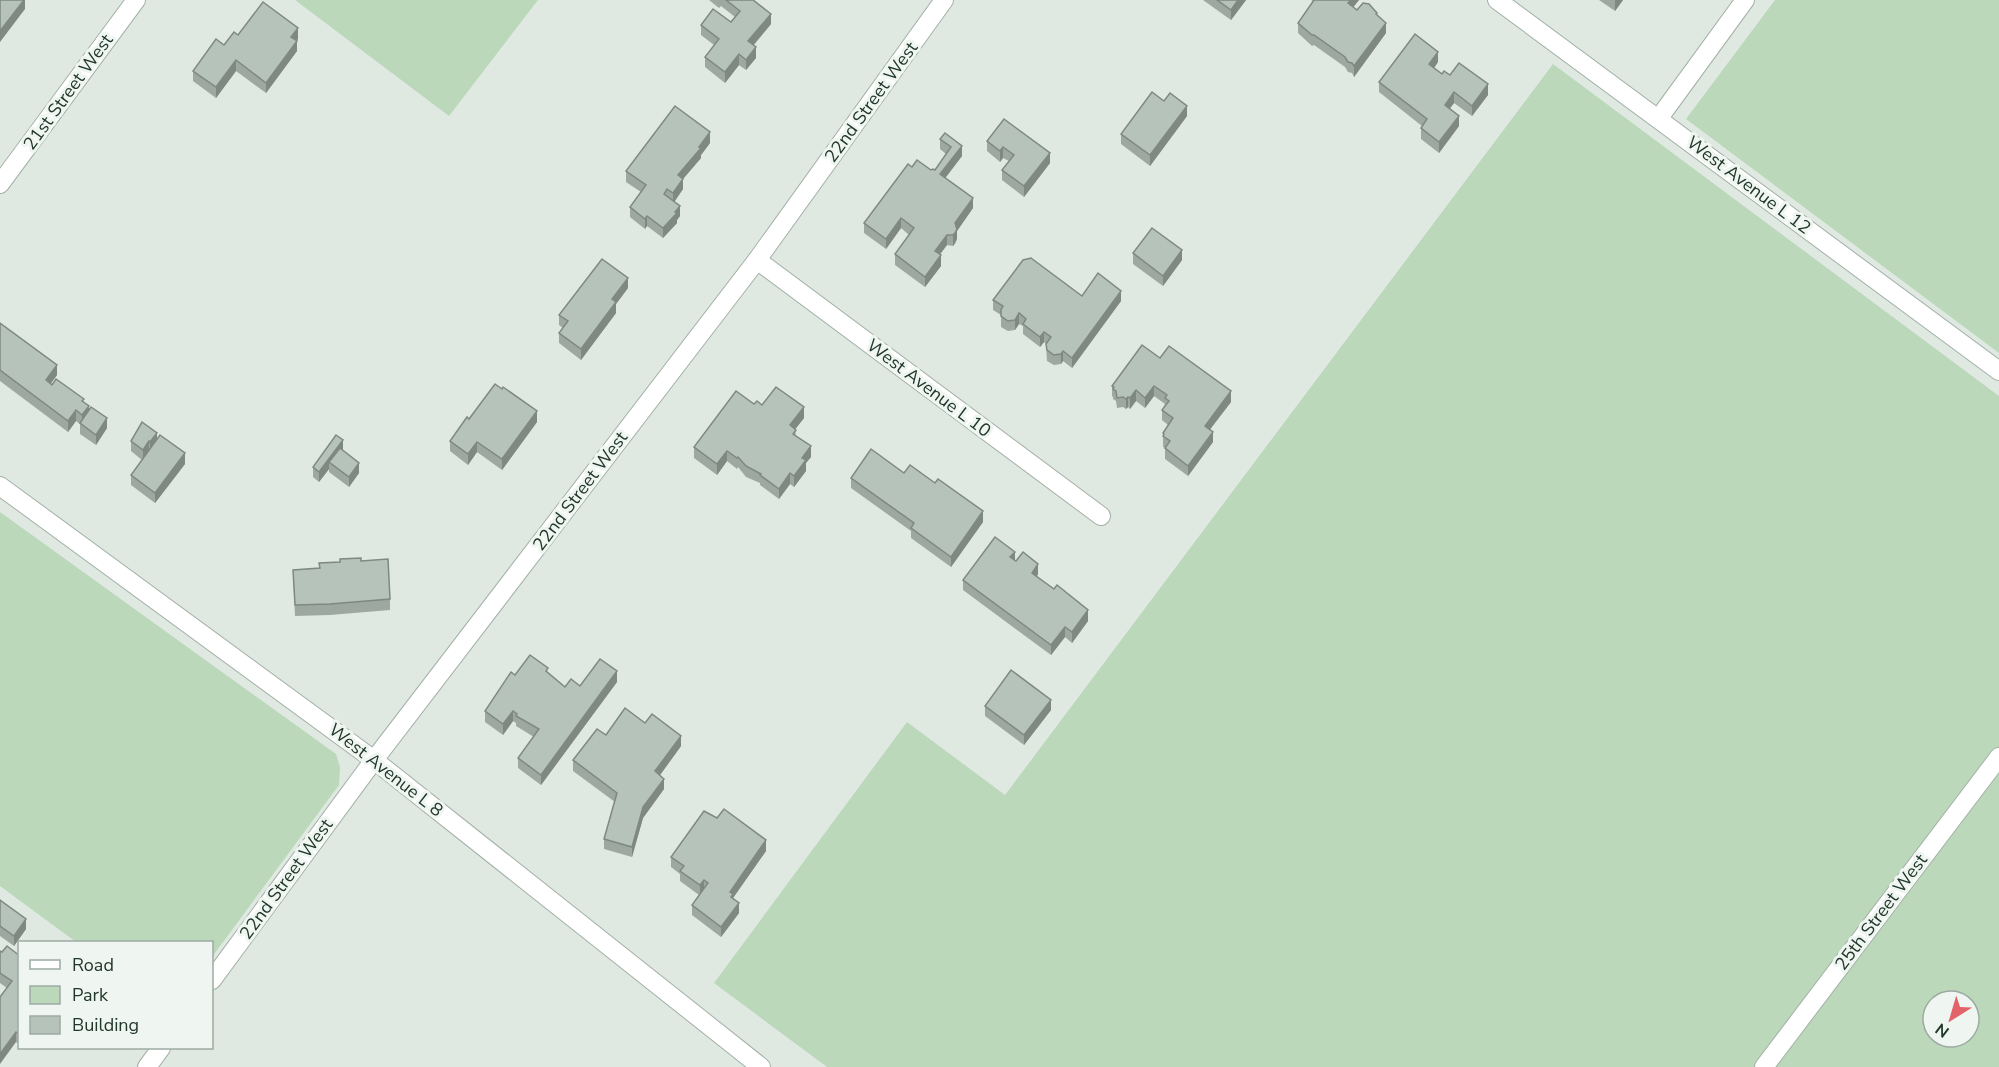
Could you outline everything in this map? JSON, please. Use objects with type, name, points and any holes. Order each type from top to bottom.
[{"type":"street","name":"21st Street West","points":[[0,184],[136,0]]},
{"type":"street","name":"22nd Street West","points":[[213,979],[374,760],[757,260],[944,0]]},
{"type":"street","name":"West Avenue L 12","points":[[1497,0],[1999,371]]},
{"type":"street","points":[[1659,118],[1745,0]]},
{"type":"street","name":"West Avenue L 10","points":[[757,260],[1101,516]]},
{"type":"street","name":"West Avenue L 8","points":[[0,486],[374,760],[761,1067]]},
{"type":"street","name":"25th Street West","points":[[1764,1067],[1999,757]]},
{"type":"street","points":[[147,1067],[160,1049]]},
{"type":"green space","points":[[295,0],[538,0],[449,116]]},
{"type":"green space","points":[[1775,0],[1999,0],[1999,353],[1686,119]]},
{"type":"green space","points":[[1553,64],[1999,396],[1999,1067],[827,1067],[714,983],[907,722],[1005,795]]},
{"type":"green space","points":[[0,512],[336,754],[340,767],[339,785],[213,956],[213,941],[75,941],[0,886]]},
{"type":"building","points":[[0,0],[24,0],[0,31]]},
{"type":"building","points":[[726,0],[753,0],[771,14],[748,41],[756,47],[746,60],[739,54],[725,72],[705,57],[719,39],[701,25],[713,9],[731,22],[740,11]]},
{"type":"building","points":[[1217,0],[1238,0],[1231,10]]},
{"type":"building","points":[[1314,0],[1351,0],[1348,3],[1357,10],[1363,3],[1369,4],[1386,23],[1354,66],[1298,23]]},
{"type":"building","points":[[263,2],[298,28],[291,37],[297,41],[266,83],[236,60],[216,87],[193,71],[216,39],[224,45],[234,32],[238,35]]},
{"type":"building","points":[[1415,34],[1438,52],[1429,64],[1442,74],[1444,71],[1450,75],[1459,63],[1488,84],[1472,106],[1454,92],[1445,105],[1459,116],[1439,142],[1421,128],[1427,119],[1379,82]]},
{"type":"building","points":[[1152,92],[1164,101],[1170,93],[1187,106],[1150,155],[1121,134]]},
{"type":"building","points":[[675,106],[710,132],[699,147],[701,148],[678,175],[683,179],[673,193],[667,189],[664,194],[680,206],[675,212],[677,213],[663,228],[647,216],[645,219],[630,207],[646,185],[626,171]]},
{"type":"building","points":[[1004,119],[1050,153],[1024,186],[1002,170],[1014,155],[1003,147],[1000,151],[987,141]]},
{"type":"building","points":[[945,133],[962,146],[940,174],[973,198],[955,223],[957,229],[955,233],[947,235],[935,251],[941,255],[925,277],[895,254],[914,228],[901,218],[886,239],[864,223],[908,164],[912,167],[917,160],[931,170],[935,170],[951,147],[940,139]]},
{"type":"building","points":[[1152,228],[1182,250],[1163,276],[1133,253]]},
{"type":"building","points":[[1031,258],[1082,296],[1098,273],[1121,291],[1072,358],[1063,351],[1061,354],[1054,355],[1047,350],[1046,344],[1051,337],[1044,332],[1040,337],[1023,324],[1026,319],[1019,313],[1015,320],[1008,321],[1001,316],[1003,306],[993,300],[1023,260]]},
{"type":"building","points":[[602,259],[628,278],[612,299],[616,302],[581,349],[559,333],[568,321],[559,315]]},
{"type":"building","points":[[0,323],[57,365],[46,380],[52,385],[56,379],[84,399],[82,401],[89,406],[82,415],[76,410],[68,421],[0,370]]},
{"type":"building","points":[[1142,345],[1160,358],[1169,346],[1231,391],[1205,426],[1213,432],[1188,466],[1165,448],[1170,441],[1163,436],[1163,433],[1173,418],[1162,410],[1169,401],[1165,398],[1167,395],[1154,386],[1145,398],[1136,390],[1130,398],[1117,398],[1116,391],[1113,389],[1112,386]]},
{"type":"building","points":[[495,384],[502,389],[503,387],[537,411],[502,459],[477,442],[468,454],[450,441]]},
{"type":"building","points":[[776,387],[804,407],[790,425],[796,430],[793,434],[811,446],[802,458],[806,460],[794,476],[790,473],[779,489],[727,451],[717,464],[694,447],[736,391],[754,404],[757,401],[762,405]]},
{"type":"building","points":[[91,407],[107,418],[96,435],[80,423]]},
{"type":"building","points":[[142,422],[157,433],[143,450],[131,441]]},
{"type":"building","points":[[160,435],[185,453],[155,493],[131,475]]},
{"type":"building","points":[[336,435],[343,440],[319,472],[313,467]]},
{"type":"building","points":[[340,448],[359,463],[349,477],[329,462]]},
{"type":"building","points":[[871,449],[904,473],[910,465],[935,483],[938,479],[983,511],[951,557],[911,528],[914,523],[851,478]]},
{"type":"building","points":[[995,537],[1015,552],[1010,557],[1016,561],[1023,552],[1038,564],[1032,573],[1054,589],[1057,585],[1088,610],[1072,632],[1065,627],[1051,645],[963,580]]},
{"type":"building","points":[[361,558],[361,561],[388,559],[390,599],[295,605],[293,570],[320,568],[319,563]]},
{"type":"building","points":[[530,655],[548,668],[546,671],[565,687],[571,679],[580,686],[600,659],[617,671],[541,775],[518,758],[539,729],[516,716],[517,714],[513,711],[503,724],[485,711],[511,672],[515,675]]},
{"type":"building","points":[[1011,670],[1051,700],[1024,735],[985,706]]},
{"type":"building","points":[[625,708],[645,723],[652,714],[681,736],[655,771],[664,779],[643,807],[632,847],[604,839],[617,793],[573,760],[597,729],[606,735]]},
{"type":"building","points":[[724,809],[766,840],[730,892],[733,894],[731,897],[739,903],[721,927],[692,905],[708,883],[704,880],[700,885],[680,871],[684,866],[671,857],[704,811],[717,818]]},
{"type":"building","points":[[0,900],[26,919],[14,936],[0,926]]},
{"type":"building","points":[[7,946],[18,954],[18,1034],[16,1032],[0,1054],[0,997],[12,981],[0,973],[0,951],[2,952]]}]
